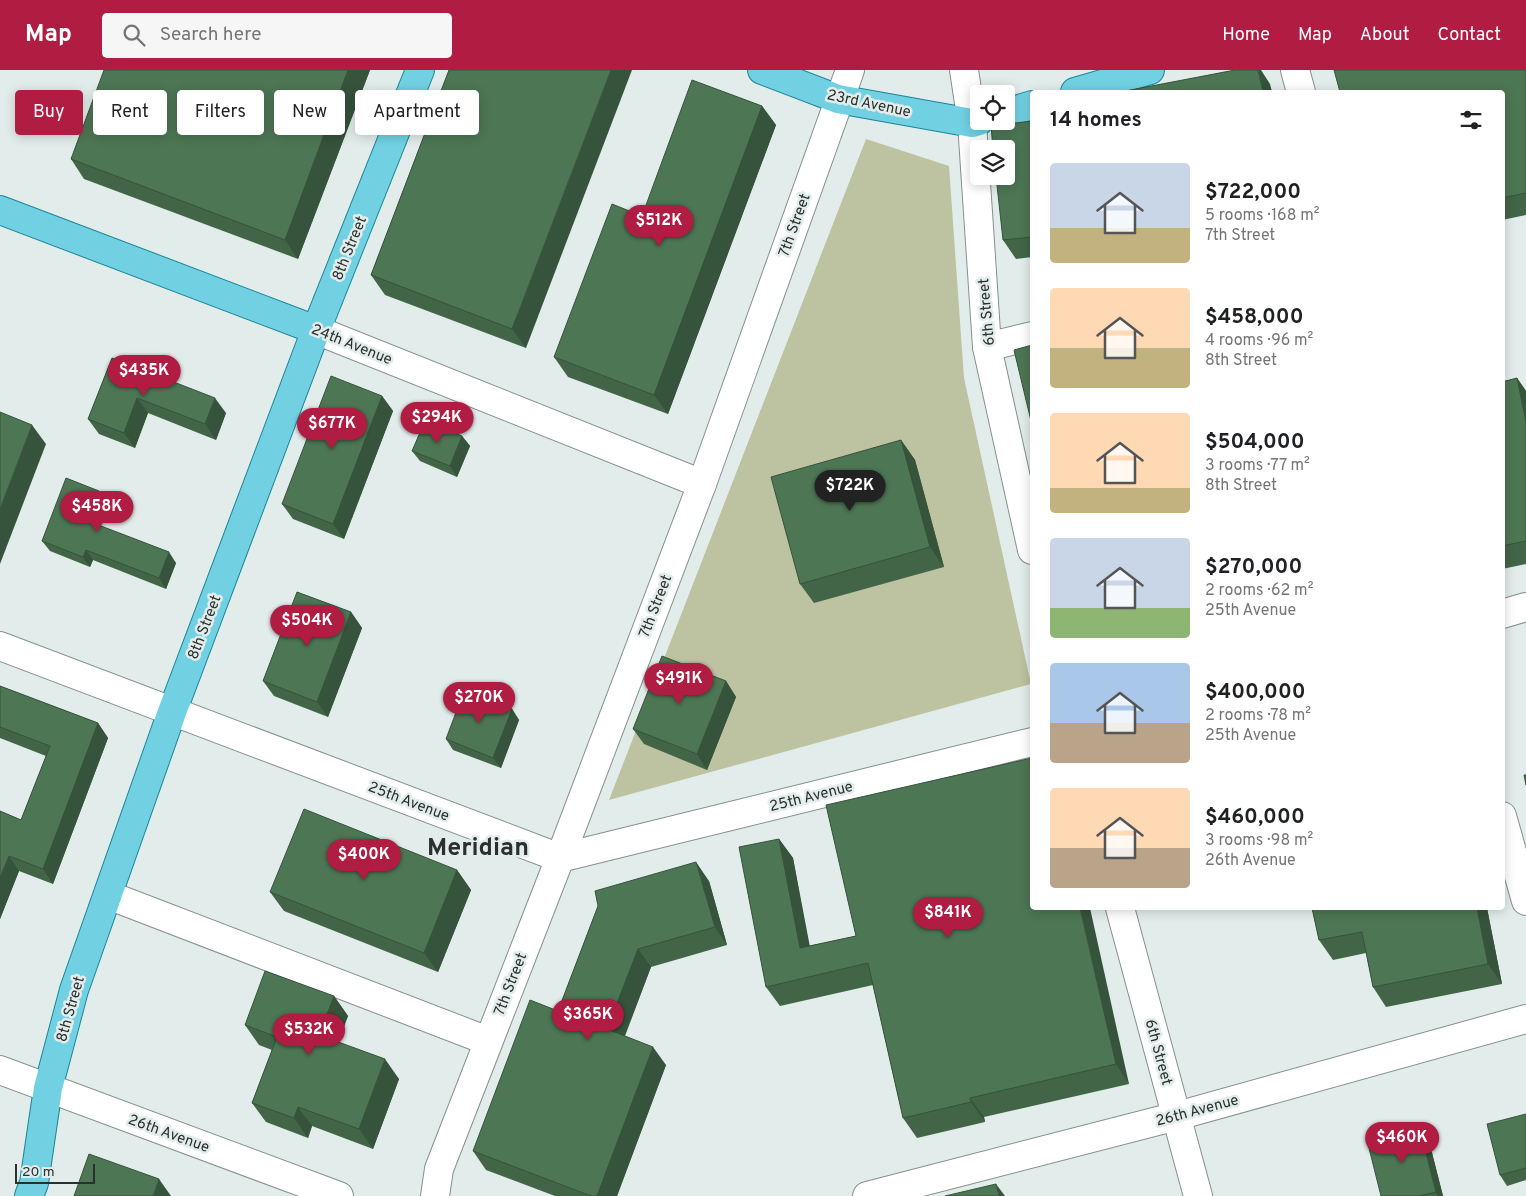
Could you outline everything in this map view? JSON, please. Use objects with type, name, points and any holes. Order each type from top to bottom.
[{"type":"main road","name":"8th Street","points":[[29,1196],[34,1183],[48,1088],[74,990],[172,712],[316,330],[420,70]]},
{"type":"main road","name":"23rd Avenue","points":[[762,70],[838,99],[970,121]]},
{"type":"main road","points":[[1082,90],[1150,70]]},
{"type":"main road","points":[[1015,110],[1030,106]]},
{"type":"main road","name":"24th Avenue","points":[[0,210],[316,330]]},
{"type":"street","name":"7th Street","points":[[435,1196],[439,1169],[702,484],[838,99],[850,70]]},
{"type":"street","name":"6th Street","points":[[964,70],[970,96]]},
{"type":"street","points":[[1295,70],[1300,90]]},
{"type":"street","name":"6th Street","points":[[976,130],[987,347],[1030,541]]},
{"type":"street","name":"24th Avenue","points":[[316,330],[702,484]]},
{"type":"street","points":[[987,347],[1030,336]]},
{"type":"street","points":[[1505,613],[1526,608]]},
{"type":"street","name":"25th Avenue","points":[[0,646],[560,858],[1030,742]]},
{"type":"street","points":[[1505,827],[1526,901]]},
{"type":"street","points":[[108,895],[488,1041]]},
{"type":"street","name":"6th Street","points":[[1121,910],[1198,1196]]},
{"type":"street","name":"26th Avenue","points":[[866,1196],[1177,1116],[1526,1019]]},
{"type":"street","name":"26th Avenue","points":[[0,1070],[339,1196]]},
{"type":"green space","points":[[866,139],[949,166],[964,378],[1030,684],[609,800]]},
{"type":"building","points":[[104,70],[348,70],[341,90],[274,90],[274,135],[324,135],[285,240],[71,159],[80,135],[83,135],[83,127],[93,100],[93,135],[167,135],[167,90],[97,90]]},
{"type":"building","points":[[449,70],[611,70],[512,329],[371,275],[424,135],[479,135],[479,90],[441,90]]},
{"type":"building","points":[[1235,70],[1258,70],[1263,90],[1130,90]]},
{"type":"building","points":[[1334,70],[1526,70],[1526,193],[1505,197],[1505,90],[1339,90]]},
{"type":"building","points":[[692,80],[762,106],[654,395],[554,357],[612,204],[642,216]]},
{"type":"building","points":[[1030,121],[1030,237],[1003,240],[997,185],[1015,185],[1015,140],[992,140],[991,130],[1015,130],[1015,123]]},
{"type":"building","points":[[1030,346],[1030,417],[1014,350]]},
{"type":"building","points":[[112,358],[215,398],[205,424],[137,398],[124,433],[88,419]]},
{"type":"building","points":[[331,376],[382,396],[333,524],[282,504]]},
{"type":"building","points":[[1517,378],[1526,422],[1526,541],[1505,545],[1505,381]]},
{"type":"building","points":[[0,412],[32,425],[0,509]]},
{"type":"building","points":[[425,421],[462,436],[450,466],[412,451]]},
{"type":"building","points":[[901,440],[930,547],[800,584],[771,477]]},
{"type":"building","points":[[66,478],[99,491],[88,521],[169,552],[159,578],[86,550],[83,557],[42,541]]},
{"type":"building","points":[[297,592],[351,612],[317,702],[263,681]]},
{"type":"building","points":[[662,656],[726,681],[697,754],[633,729]]},
{"type":"building","points":[[0,686],[98,723],[43,869],[9,856],[0,878],[0,811],[21,820],[50,746],[0,727]]},
{"type":"building","points":[[464,691],[512,709],[493,758],[446,739]]},
{"type":"building","points":[[1030,758],[1030,910],[1080,910],[1116,1064],[970,1098],[971,1102],[903,1118],[868,963],[766,987],[739,847],[779,839],[800,948],[856,936],[826,805]]},
{"type":"building","points":[[304,809],[457,870],[424,953],[270,892]]},
{"type":"building","points":[[696,862],[715,927],[638,949],[607,1029],[653,1047],[597,1196],[591,1196],[473,1151],[530,1000],[558,1011],[598,906],[595,891]]},
{"type":"building","points":[[1312,910],[1477,910],[1488,964],[1373,987],[1362,932],[1319,940]]},
{"type":"building","points":[[265,971],[334,996],[319,1035],[385,1059],[359,1129],[298,1107],[294,1118],[252,1103],[277,1037],[245,1025]]},
{"type":"building","points":[[1526,1114],[1526,1168],[1500,1175],[1487,1124]]},
{"type":"building","points":[[1419,1126],[1436,1192],[1419,1196],[1381,1196],[1367,1140]]},
{"type":"building","points":[[89,1154],[159,1179],[153,1196],[74,1196]]},
{"type":"building","points":[[996,1184],[999,1196],[945,1196]]},
{"type":"district","name":"Meridian","points":[[478,846]]}]
